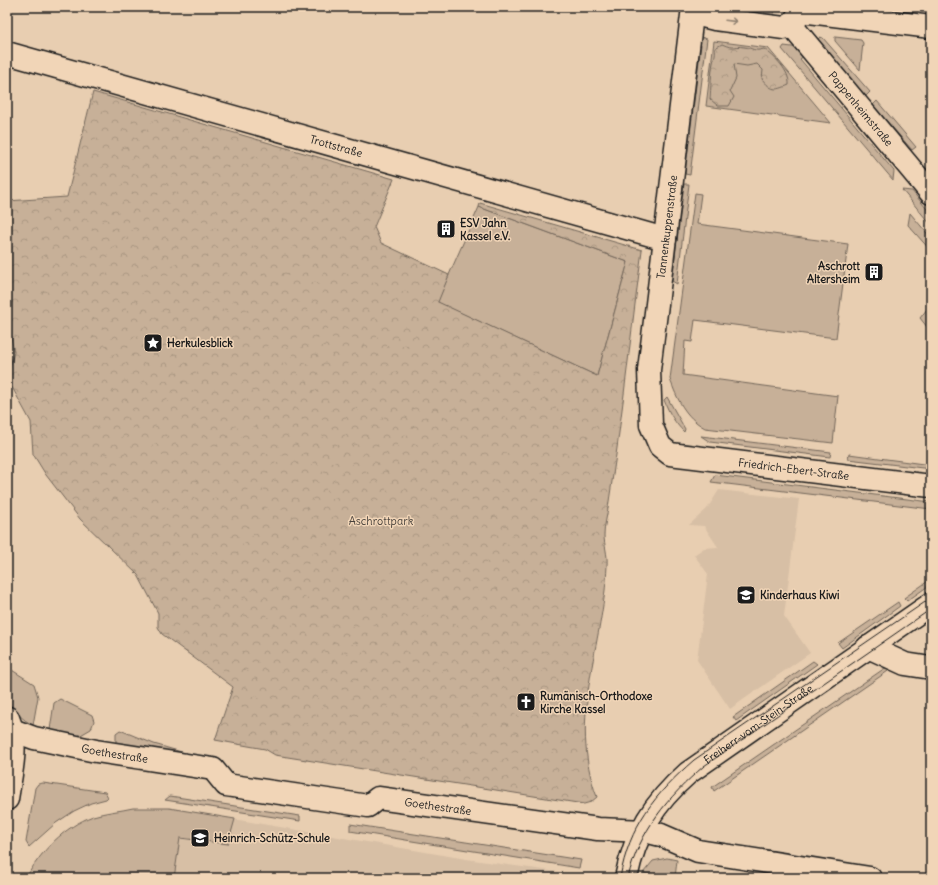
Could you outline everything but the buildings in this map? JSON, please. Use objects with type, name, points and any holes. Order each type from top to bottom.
[{"type":"street","name":"Tannenkuppenstraße","points":[[660,446],[651,425],[649,370],[693,7]]},
{"type":"street","points":[[698,7],[703,16],[715,19],[780,27],[797,15],[931,27]]},
{"type":"street","name":"Pappenheimstraße","points":[[797,15],[931,193]]},
{"type":"street","name":"Trottstraße","points":[[7,53],[665,239]]},
{"type":"street","name":"Friedrich-Ebert-Straße","points":[[660,446],[670,454],[931,486]]},
{"type":"street","name":"Freiherr-vom-Stein-Straße","points":[[626,878],[630,857],[640,830],[663,797],[688,773],[931,604]]},
{"type":"street","points":[[868,647],[905,664],[931,668]]},
{"type":"street","points":[[7,799],[14,749],[9,724]]},
{"type":"street","name":"Goethestraße","points":[[9,724],[34,738],[96,751],[213,770],[226,785],[368,806],[378,798],[598,829],[640,830],[661,835],[698,851],[870,878]]},
{"type":"shaded area","name":"Kinderhaus Kiwi","points":[[719,490],[799,499],[784,616],[810,653],[730,709],[697,660],[708,574],[694,555],[704,548],[718,547],[704,526],[689,525],[707,509]]},
{"type":"shaded area","name":"Heinrich-Schütz-Schule","points":[[133,808],[169,808],[466,859],[580,875],[587,878],[26,878],[48,847],[70,828],[94,816]]},
{"type":"green space","points":[[720,7],[775,7],[773,20],[719,13]]},
{"type":"green space","points":[[698,36],[707,39],[690,175],[685,174],[701,45],[697,43]]},
{"type":"green space","points":[[820,37],[823,38],[870,92],[866,96],[858,95],[814,43]]},
{"type":"green space","points":[[835,37],[861,40],[863,43],[860,70],[835,41]]},
{"type":"green space","points":[[714,41],[768,48],[831,123],[706,106]]},
{"type":"green space","points":[[722,44],[729,47],[747,47],[755,50],[764,49],[781,65],[789,80],[789,85],[777,89],[771,88],[762,79],[763,70],[757,64],[747,66],[734,64],[736,78],[730,91],[734,97],[729,106],[718,106],[710,99],[711,76],[715,48]]},
{"type":"green space","points":[[784,46],[800,48],[805,55],[800,59],[894,171],[893,180],[782,49]]},
{"type":"green space","name":"Aschrottpark","points":[[93,92],[394,179],[374,227],[381,243],[449,275],[438,302],[597,376],[628,262],[479,207],[480,203],[642,250],[617,448],[608,511],[604,528],[607,561],[604,595],[586,710],[585,738],[589,767],[597,797],[591,802],[584,804],[275,755],[265,749],[215,740],[233,687],[162,634],[158,627],[158,613],[138,575],[80,519],[46,475],[33,454],[31,422],[7,378],[14,352],[7,318],[7,201],[67,197]]},
{"type":"green space","points":[[877,101],[916,147],[912,150],[873,105]]},
{"type":"green space","points":[[684,184],[689,184],[677,284],[672,281]]},
{"type":"green space","points":[[902,190],[912,191],[931,214],[931,225]]},
{"type":"green space","points":[[695,193],[701,194],[697,224],[848,244],[836,338],[695,320],[692,342],[685,341],[683,375],[838,396],[833,443],[705,428],[692,419],[679,400],[670,379]]},
{"type":"green space","points":[[479,207],[628,262],[597,376],[437,302]]},
{"type":"green space","points":[[910,213],[931,238],[931,251],[908,225]]},
{"type":"green space","points":[[931,304],[931,332],[920,318]]},
{"type":"green space","points":[[667,397],[685,429],[684,432],[668,409],[664,400]]},
{"type":"green space","points":[[701,436],[831,452],[830,457],[710,442]]},
{"type":"green space","points":[[849,454],[931,465],[931,469],[848,459]]},
{"type":"green space","points":[[715,475],[931,502],[931,509],[711,482]]},
{"type":"green space","points":[[931,579],[931,584],[907,601],[904,598]]},
{"type":"green space","points":[[898,602],[900,606],[842,648],[838,643]]},
{"type":"green space","points":[[813,661],[817,664],[736,721],[733,717]]},
{"type":"green space","points":[[7,667],[34,684],[38,697],[33,725],[18,714],[11,706],[7,698]]},
{"type":"green space","points":[[885,668],[891,669],[714,791],[712,787]]},
{"type":"green space","points":[[60,699],[92,715],[94,721],[91,729],[79,736],[50,730],[54,703]]},
{"type":"green space","points":[[120,730],[154,744],[192,755],[116,744],[116,733]]},
{"type":"green space","points":[[43,783],[105,792],[108,797],[74,811],[56,823],[29,847],[26,842],[35,788],[38,784]]},
{"type":"green space","points":[[170,796],[300,816],[300,821],[165,800]]},
{"type":"green space","points":[[133,808],[169,808],[235,819],[228,844],[180,838],[174,878],[26,878],[46,849],[63,833],[72,827],[93,816]]},
{"type":"green space","points":[[350,824],[581,860],[579,868],[350,831]]},
{"type":"green space","points":[[667,858],[677,860],[675,878],[643,873],[653,861]]},
{"type":"tram line","points":[[620,878],[624,859],[630,842],[646,812],[667,785],[694,760],[931,598]]},
{"type":"tram line","points":[[628,878],[639,845],[647,830],[678,790],[704,766],[931,609]]},
{"type":"place","name":"ESV Jahn Kassel e.V.","points":[[446,229]]},
{"type":"place","name":"Aschrott Altersheim","points":[[874,272]]},
{"type":"place","name":"Herkulesblick","points":[[153,343]]},
{"type":"place","name":"Kinderhaus Kiwi","points":[[746,595]]},
{"type":"place","name":"Rumänisch-Orthodoxe Kirche Kassel","points":[[526,702]]},
{"type":"place","name":"Heinrich-Schütz-Schule","points":[[200,838]]}]
